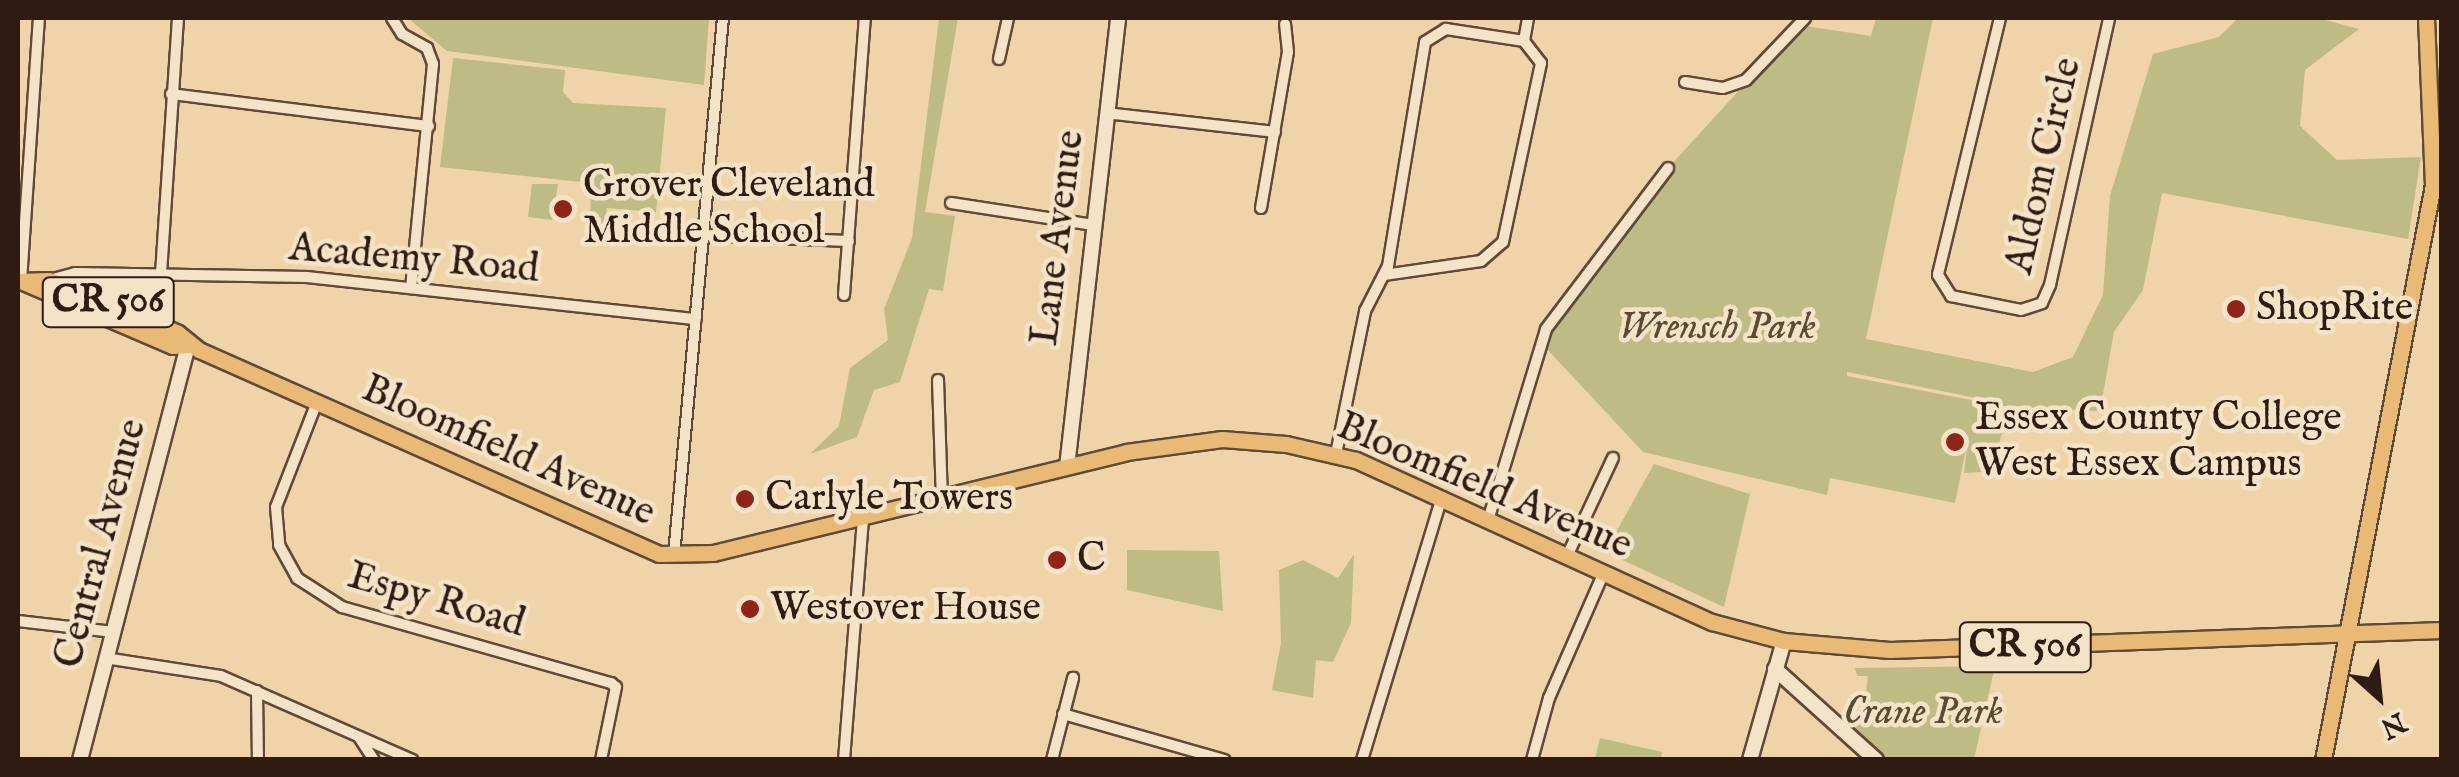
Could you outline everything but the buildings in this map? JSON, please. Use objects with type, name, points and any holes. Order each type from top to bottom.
[{"type":"main road","points":[[2323,760],[2438,191],[2426,18]]},
{"type":"main road","name":"Bloomfield Avenue","points":[[19,281],[48,280],[97,304]]},
{"type":"main road","name":"Bloomfield Avenue","points":[[19,281],[178,333],[188,345],[624,542],[674,556],[712,553],[1066,466],[1210,440],[1336,454],[1442,496],[1712,622],[1784,642],[1890,650],[2442,630]]},
{"type":"street","points":[[19,281],[39,18]]},
{"type":"street","points":[[161,274],[178,18]]},
{"type":"street","points":[[392,18],[402,34],[431,52],[429,126],[410,288]]},
{"type":"street","points":[[674,556],[723,18]]},
{"type":"street","points":[[844,295],[865,18]]},
{"type":"street","points":[[999,59],[1008,18]]},
{"type":"street","name":"Lane Avenue","points":[[1066,466],[1118,18]]},
{"type":"street","points":[[1524,41],[1528,18]]},
{"type":"street","points":[[1684,82],[1723,88],[1746,80],[1806,18]]},
{"type":"street","name":"Aldom Circle","points":[[2000,18],[1938,275],[1951,296],[2021,310],[2046,298],[2109,18]]},
{"type":"street","points":[[1261,208],[1275,132],[1286,24]]},
{"type":"street","points":[[1336,454],[1364,310],[1384,275],[1425,42],[1446,29],[1524,41],[1541,63],[1503,242],[1481,261],[1384,275]]},
{"type":"street","points":[[171,94],[429,126]]},
{"type":"street","points":[[1106,113],[1275,132]]},
{"type":"street","points":[[1489,517],[1546,329],[1668,168]]},
{"type":"street","points":[[951,203],[1093,225]]},
{"type":"street","points":[[703,235],[849,241]]},
{"type":"street","name":"Academy Road","points":[[48,280],[75,273],[161,274],[410,288],[696,319]]},
{"type":"street","points":[[97,304],[126,274]]},
{"type":"street","name":"Central Avenue","points":[[80,760],[188,345]]},
{"type":"street","points":[[938,380],[942,498]]},
{"type":"street","name":"Espy Road","points":[[317,402],[276,508],[279,545],[297,578],[342,607],[612,683],[616,688],[602,760]]},
{"type":"street","points":[[1568,554],[1613,458]]},
{"type":"street","points":[[1362,760],[1442,496]]},
{"type":"street","points":[[844,760],[863,517]]},
{"type":"street","points":[[1532,760],[1549,698],[1604,572]]},
{"type":"street","points":[[18,621],[113,632]]},
{"type":"street","points":[[1750,760],[1784,642]]},
{"type":"street","points":[[105,658],[186,668],[257,691],[412,760]]},
{"type":"street","points":[[1775,669],[1876,760]]},
{"type":"street","points":[[1052,760],[1073,678]]},
{"type":"street","points":[[257,691],[258,760]]},
{"type":"street","points":[[1063,714],[1224,760]]},
{"type":"street","points":[[358,736],[374,760]]},
{"type":"green space","points":[[408,18],[709,18],[704,85],[447,51]]},
{"type":"green space","points":[[939,18],[958,18],[925,212],[955,216],[943,291],[929,289],[900,382],[874,390],[857,437],[810,454],[839,426],[850,368],[888,340],[884,309],[912,238]]},
{"type":"green space","name":"Wrensch Park","points":[[1876,18],[1933,18],[1866,339],[2033,372],[2073,357],[2103,295],[2110,196],[2153,54],[2219,37],[2238,18],[2318,18],[2359,29],[2305,70],[2300,126],[2337,160],[2421,157],[2408,239],[2162,193],[2143,290],[2114,332],[2100,411],[2009,407],[1995,459],[1982,472],[1964,473],[1968,439],[1955,503],[1830,478],[1827,495],[1643,452],[1547,349],[1553,318],[1668,168],[1799,25],[1871,36]],"holes":[[[1847,372],[1976,398],[1847,376]]]},
{"type":"green space","points":[[453,58],[565,70],[563,92],[573,103],[666,108],[656,212],[607,208],[604,228],[590,227],[591,183],[440,167]]},
{"type":"green space","points":[[532,184],[558,184],[552,220],[528,217]]},
{"type":"green space","points":[[1654,464],[1750,494],[1724,607],[1605,552]]},
{"type":"green space","points":[[1127,550],[1219,551],[1223,611],[1127,590]]},
{"type":"green space","points":[[1354,554],[1351,623],[1333,662],[1316,660],[1313,698],[1272,690],[1281,643],[1279,570],[1303,560],[1338,578]]},
{"type":"green space","name":"Crane Park","points":[[1995,666],[1974,759],[1888,759],[1840,721],[1851,725],[1864,708],[1868,676],[1857,676],[1855,668]]},
{"type":"green space","points":[[1600,738],[1662,752],[1661,759],[1595,759]]},
{"type":"place","name":"Grover Cleveland Middle School","points":[[563,209]]},
{"type":"place","name":"ShopRite","points":[[2236,309]]},
{"type":"place","name":"Essex County College West Essex Campus","points":[[1955,442]]},
{"type":"place","name":"Carlyle Towers","points":[[745,499]]},
{"type":"place","name":"C","points":[[1057,560]]},
{"type":"place","name":"Westover House","points":[[750,609]]}]
